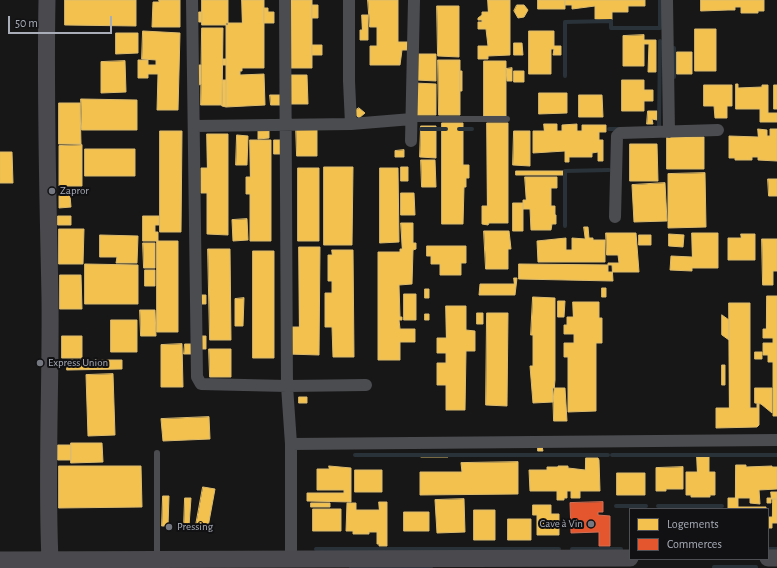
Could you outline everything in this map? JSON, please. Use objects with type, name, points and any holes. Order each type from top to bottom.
[{"type":"main road","points":[[46,0],[46,139],[50,297],[47,500],[50,564]]},
{"type":"main road","points":[[0,560],[50,564],[157,559],[201,563],[629,558]]},
{"type":"street","points":[[192,0],[198,382],[201,384],[287,386],[366,385]]},
{"type":"street","points":[[281,561],[291,444],[287,386],[285,0]]},
{"type":"street","points":[[349,0],[349,81],[351,124]]},
{"type":"street","points":[[411,141],[414,0]]},
{"type":"street","points":[[667,0],[669,132]]},
{"type":"street","points":[[195,126],[351,124],[412,119]]},
{"type":"street","points":[[614,217],[617,136],[620,133],[718,130]]},
{"type":"street","points":[[291,444],[777,440]]},
{"type":"lane","points":[[412,119],[507,119]]},
{"type":"lane","points":[[157,453],[157,559]]},
{"type":"building: Logements","points":[[65,0],[136,0],[136,26],[65,25]]},
{"type":"building: Logements","points":[[159,0],[180,0],[180,27],[152,27],[153,2],[159,2]]},
{"type":"building: Logements","points":[[202,0],[228,0],[228,25],[202,25]]},
{"type":"building: Logements","points":[[242,0],[264,0],[264,68],[242,68],[240,75],[264,74],[265,105],[226,107],[226,23],[242,23]]},
{"type":"building: Logements","points":[[290,0],[312,0],[312,68],[290,68]]},
{"type":"building: Logements","points":[[368,0],[398,0],[398,42],[408,42],[409,50],[402,50],[400,65],[370,65],[370,46],[377,46],[377,27],[370,27]]},
{"type":"building: Logements","points":[[488,0],[510,0],[510,55],[488,56],[488,59],[478,59],[478,46],[488,46],[486,29],[478,29],[478,22],[482,22],[482,20],[478,20],[478,18],[482,15],[482,12],[488,12]]},
{"type":"building: Logements","points":[[538,0],[565,0],[565,9],[538,9]]},
{"type":"building: Logements","points":[[565,0],[645,0],[645,6],[628,6],[628,12],[612,12],[612,20],[605,20],[595,19],[595,6],[572,9],[572,5],[565,5]]},
{"type":"building: Logements","points":[[701,0],[764,0],[764,11],[758,11],[758,13],[741,13],[741,7],[735,7],[735,10],[701,11]]},
{"type":"building: Logements","points":[[312,5],[318,5],[318,18],[312,18]]},
{"type":"building: Logements","points":[[517,5],[524,5],[528,10],[524,17],[518,18],[514,11]]},
{"type":"building: Logements","points":[[437,6],[459,6],[459,57],[438,56]]},
{"type":"building: Logements","points":[[264,8],[268,8],[268,12],[274,12],[274,23],[264,23]]},
{"type":"building: Logements","points":[[199,12],[202,12],[202,22],[199,22]]},
{"type":"building: Logements","points":[[362,15],[368,15],[368,40],[360,40]]},
{"type":"building: Logements","points":[[202,28],[223,28],[222,105],[201,105]]},
{"type":"building: Logements","points":[[695,29],[716,29],[716,71],[695,71]]},
{"type":"building: Logements","points":[[143,31],[180,33],[178,110],[157,110],[158,74],[148,74],[148,78],[138,78],[138,60],[148,60],[148,65],[156,65],[156,60],[142,59]]},
{"type":"building: Logements","points":[[529,31],[554,31],[554,46],[561,46],[561,55],[553,55],[554,49],[551,49],[551,74],[529,74]]},
{"type":"building: Logements","points":[[116,33],[138,33],[138,53],[116,54]]},
{"type":"building: Logements","points":[[644,35],[644,40],[656,40],[656,72],[648,72],[649,44],[644,44],[644,66],[623,66],[623,36]]},
{"type":"building: Logements","points":[[514,43],[522,43],[523,55],[514,55]]},
{"type":"building: Logements","points":[[312,45],[322,45],[322,55],[312,55]]},
{"type":"building: Logements","points":[[677,52],[692,52],[692,74],[677,74]]},
{"type":"building: Logements","points":[[417,54],[436,54],[436,81],[416,80]]},
{"type":"building: Logements","points":[[223,59],[226,59],[226,65],[223,65]]},
{"type":"building: Logements","points":[[438,60],[460,60],[460,115],[439,115]]},
{"type":"building: Logements","points":[[125,61],[126,92],[101,93],[101,62]]},
{"type":"building: Logements","points":[[484,61],[506,61],[506,116],[484,116]]},
{"type":"building: Logements","points":[[199,65],[201,65],[201,84],[199,85]]},
{"type":"building: Logements","points":[[512,68],[512,81],[507,81],[506,69]]},
{"type":"building: Logements","points":[[460,71],[462,71],[462,91],[460,91]]},
{"type":"building: Logements","points":[[514,71],[524,71],[524,82],[514,82]]},
{"type":"building: Logements","points":[[287,75],[307,75],[308,104],[288,104]]},
{"type":"building: Logements","points":[[223,80],[226,80],[226,107],[222,106]]},
{"type":"building: Logements","points":[[622,80],[644,80],[644,90],[653,90],[653,101],[644,101],[644,111],[622,111]]},
{"type":"building: Logements","points":[[414,83],[436,84],[436,115],[414,115]]},
{"type":"building: Logements","points":[[736,84],[738,84],[738,88],[762,87],[762,85],[768,85],[768,113],[777,113],[777,122],[760,122],[760,109],[736,109]]},
{"type":"building: Logements","points":[[704,85],[732,85],[732,106],[727,106],[727,118],[715,118],[714,106],[704,106]]},
{"type":"building: Logements","points":[[774,85],[777,85],[777,109],[774,109]]},
{"type":"building: Logements","points":[[539,93],[567,93],[567,113],[539,114]]},
{"type":"building: Logements","points":[[270,95],[280,95],[280,105],[271,105]]},
{"type":"building: Logements","points":[[579,95],[602,95],[603,117],[579,117]]},
{"type":"building: Logements","points":[[81,99],[137,100],[137,130],[82,130]]},
{"type":"building: Logements","points":[[59,103],[80,103],[81,144],[59,144]]},
{"type":"building: Logements","points":[[359,108],[365,113],[359,118],[353,112]]},
{"type":"building: Logements","points":[[648,111],[657,111],[657,120],[652,119],[653,124],[647,124]]},
{"type":"building: Logements","points":[[442,123],[463,123],[463,165],[469,165],[469,178],[466,178],[466,187],[464,187],[463,224],[442,224]]},
{"type":"building: Logements","points":[[487,123],[508,123],[508,223],[489,223],[488,225],[482,224],[482,206],[487,206]]},
{"type":"building: Logements","points":[[544,124],[557,124],[557,131],[562,131],[562,125],[577,124],[577,131],[582,131],[582,125],[606,125],[606,132],[599,132],[599,140],[603,140],[603,161],[598,161],[598,152],[592,153],[592,157],[569,157],[569,162],[565,162],[565,151],[533,153],[533,131],[544,131]]},
{"type":"building: Logements","points":[[296,126],[317,126],[317,156],[297,156]]},
{"type":"building: Logements","points":[[421,126],[436,126],[436,158],[420,157]]},
{"type":"building: Logements","points":[[269,129],[269,138],[258,139],[258,130]]},
{"type":"building: Logements","points":[[758,129],[767,130],[767,136],[770,136],[770,129],[777,129],[777,161],[758,160],[758,157],[752,157],[752,160],[735,160],[735,158],[729,158],[729,136],[758,137]]},
{"type":"building: Logements","points":[[160,131],[182,131],[181,232],[160,232]]},
{"type":"building: Logements","points":[[514,131],[530,131],[530,166],[513,165]]},
{"type":"building: Logements","points":[[207,134],[228,134],[228,235],[207,234],[207,193],[201,193],[201,168],[207,168]]},
{"type":"building: Logements","points":[[237,135],[248,136],[247,165],[236,165]]},
{"type":"building: Logements","points":[[667,137],[704,137],[704,169],[667,169]]},
{"type":"building: Logements","points":[[250,140],[271,140],[271,241],[250,241],[250,194],[246,194],[246,177],[250,177]]},
{"type":"building: Logements","points":[[274,140],[282,140],[282,154],[274,154]]},
{"type":"building: Logements","points":[[630,144],[657,144],[658,181],[630,181]]},
{"type":"building: Logements","points":[[82,145],[82,186],[59,186],[59,146]]},
{"type":"building: Logements","points":[[85,149],[135,149],[135,176],[85,176]]},
{"type":"building: Logements","points":[[404,150],[404,157],[395,157],[395,151]]},
{"type":"building: Logements","points":[[0,152],[12,152],[13,183],[0,183]]},
{"type":"building: Logements","points":[[421,160],[435,160],[436,187],[422,187]]},
{"type":"building: Logements","points":[[324,167],[353,167],[352,245],[324,245]]},
{"type":"building: Logements","points":[[401,167],[408,167],[408,181],[401,181]]},
{"type":"building: Logements","points":[[298,168],[319,168],[319,241],[298,241]]},
{"type":"building: Logements","points":[[380,168],[398,168],[399,242],[380,243]]},
{"type":"building: Logements","points":[[516,171],[565,171],[565,175],[516,175]]},
{"type":"building: Logements","points":[[705,173],[706,227],[668,228],[668,174]]},
{"type":"building: Logements","points":[[525,177],[557,177],[557,188],[551,188],[551,206],[555,206],[556,224],[552,224],[551,230],[531,230],[530,209],[523,209],[523,200],[526,200]]},
{"type":"building: Logements","points":[[768,179],[777,179],[777,196],[769,196]]},
{"type":"building: Logements","points":[[665,183],[667,221],[634,222],[632,185]]},
{"type":"building: Logements","points":[[401,193],[414,193],[415,215],[401,215]]},
{"type":"building: Logements","points":[[70,195],[71,207],[59,208],[59,196]]},
{"type":"building: Logements","points":[[513,203],[523,203],[523,231],[513,231]]},
{"type":"building: Logements","points":[[58,216],[71,216],[71,225],[58,225]]},
{"type":"building: Logements","points":[[143,216],[159,216],[159,225],[155,225],[155,232],[158,232],[158,241],[143,241]]},
{"type":"building: Logements","points":[[247,219],[248,240],[233,241],[232,220]]},
{"type":"building: Logements","points":[[401,223],[413,223],[413,243],[416,243],[416,249],[413,250],[412,284],[399,285],[400,317],[402,317],[402,320],[399,320],[400,329],[415,329],[415,342],[400,342],[400,360],[378,360],[378,252],[400,252],[400,249],[402,249]]},
{"type":"building: Logements","points":[[584,227],[588,227],[589,238],[593,238],[593,240],[605,240],[605,262],[538,262],[537,241],[566,238],[566,250],[572,250],[572,238],[585,239]]},
{"type":"building: Logements","points":[[59,229],[84,229],[83,264],[59,264]]},
{"type":"building: Logements","points":[[484,231],[509,231],[511,249],[508,249],[508,269],[486,269]]},
{"type":"building: Logements","points":[[606,233],[636,233],[639,272],[608,272],[608,263],[619,263],[618,255],[607,255]]},
{"type":"building: Logements","points":[[692,233],[718,233],[718,268],[692,268],[692,271],[670,270],[671,256],[692,257]]},
{"type":"building: Logements","points":[[669,234],[684,235],[683,247],[669,246]]},
{"type":"building: Logements","points":[[741,234],[755,234],[755,260],[728,260],[728,238],[741,238]]},
{"type":"building: Logements","points":[[100,235],[138,236],[137,263],[116,263],[117,257],[100,257]]},
{"type":"building: Logements","points":[[639,235],[651,235],[651,245],[639,245]]},
{"type":"building: Logements","points":[[762,239],[777,239],[777,271],[773,271],[773,285],[763,285]]},
{"type":"building: Logements","points":[[157,241],[178,241],[178,332],[157,332]]},
{"type":"building: Logements","points":[[143,243],[155,243],[155,268],[144,268]]},
{"type":"building: Logements","points":[[427,246],[466,246],[466,263],[461,263],[461,275],[440,275],[440,264],[431,264],[431,256],[427,256]]},
{"type":"building: Logements","points":[[299,247],[320,247],[319,355],[288,354],[288,327],[299,327]]},
{"type":"building: Logements","points":[[208,249],[230,249],[231,340],[210,340]]},
{"type":"building: Logements","points":[[332,250],[353,250],[354,357],[333,357],[332,327],[325,327],[325,293],[332,293],[332,281],[328,281],[328,255],[332,255]]},
{"type":"building: Logements","points":[[253,251],[274,251],[274,358],[253,358]]},
{"type":"building: Logements","points":[[85,264],[138,265],[138,304],[85,304]]},
{"type":"building: Logements","points":[[519,264],[612,265],[613,281],[519,279]]},
{"type":"building: Logements","points":[[145,270],[155,270],[155,286],[145,286]]},
{"type":"building: Logements","points":[[60,275],[81,275],[82,309],[60,309]]},
{"type":"building: Logements","points":[[514,278],[517,278],[515,295],[479,295],[480,284],[514,284]]},
{"type":"building: Logements","points":[[602,288],[606,288],[606,297],[602,297]]},
{"type":"building: Logements","points":[[425,289],[429,289],[429,298],[425,298]]},
{"type":"building: Logements","points":[[404,294],[416,294],[416,320],[404,320]]},
{"type":"building: Logements","points":[[198,295],[206,295],[206,304],[198,304]]},
{"type":"building: Logements","points":[[767,296],[777,296],[777,416],[773,416],[773,362],[768,362],[768,355],[763,355],[763,343],[773,343],[773,338],[763,338],[763,329],[766,329]]},
{"type":"building: Logements","points":[[533,297],[555,298],[555,380],[553,402],[533,403],[530,366],[533,366],[533,335],[531,335]]},
{"type":"building: Logements","points":[[244,298],[243,326],[235,326],[235,299]]},
{"type":"building: Logements","points":[[558,301],[565,301],[564,317],[558,317]]},
{"type":"building: Logements","points":[[573,302],[599,302],[599,318],[602,318],[602,343],[596,343],[596,411],[568,412],[568,357],[564,357],[564,343],[574,343],[574,334],[564,334],[564,325],[567,325],[567,317],[573,317]]},
{"type":"building: Logements","points":[[729,303],[750,303],[750,408],[757,408],[757,404],[759,404],[759,425],[757,427],[716,428],[716,408],[729,408]]},
{"type":"building: Logements","points":[[446,306],[466,306],[466,330],[475,331],[475,351],[466,351],[465,410],[446,410],[446,385],[437,385],[437,363],[446,363],[446,353],[437,353],[437,338],[446,338]]},
{"type":"building: Logements","points":[[140,310],[155,310],[156,336],[141,336]]},
{"type":"building: Logements","points":[[477,313],[483,313],[483,324],[477,324]]},
{"type":"building: Logements","points":[[487,313],[508,313],[507,406],[486,405]]},
{"type":"building: Logements","points":[[425,314],[429,314],[429,320],[425,320]]},
{"type":"building: Logements","points":[[722,315],[729,320],[729,340],[722,335]]},
{"type":"building: Logements","points":[[111,320],[137,320],[137,352],[111,352]]},
{"type":"building: Logements","points":[[62,336],[82,336],[82,358],[62,358]]},
{"type":"building: Logements","points":[[199,336],[206,336],[206,349],[199,349]]},
{"type":"building: Logements","points":[[182,344],[183,387],[161,387],[161,345]]},
{"type":"building: Logements","points":[[185,344],[192,344],[192,354],[184,354]]},
{"type":"building: Logements","points":[[209,349],[231,349],[231,377],[210,377]]},
{"type":"building: Logements","points":[[755,352],[762,352],[762,359],[755,359]]},
{"type":"building: Logements","points":[[67,360],[122,360],[122,369],[67,370]]},
{"type":"building: Logements","points":[[722,365],[725,365],[725,385],[722,385]]},
{"type":"building: Logements","points":[[113,374],[115,435],[88,436],[86,375]]},
{"type":"building: Logements","points":[[553,388],[565,388],[567,421],[554,421]]},
{"type":"building: Logements","points":[[755,388],[772,388],[772,413],[761,404],[755,403]]},
{"type":"building: Logements","points":[[299,397],[307,397],[307,403],[299,403]]},
{"type":"building: Logements","points":[[209,417],[210,439],[163,441],[161,419]]},
{"type":"building: Logements","points":[[71,443],[102,443],[103,462],[71,463]]},
{"type":"building: Logements","points":[[58,445],[71,445],[71,460],[58,460]]},
{"type":"building: Logements","points":[[538,446],[542,446],[543,451],[538,451]]},
{"type":"building: Logements","points":[[421,455],[448,455],[448,457],[421,457]]},
{"type":"building: Logements","points":[[697,457],[709,457],[709,472],[715,472],[715,495],[710,495],[710,497],[691,497],[691,495],[686,495],[686,472],[697,472]]},
{"type":"building: Logements","points":[[586,458],[598,458],[599,460],[600,491],[580,491],[580,498],[571,498],[571,491],[567,491],[567,498],[564,498],[564,500],[557,500],[557,491],[530,491],[529,470],[547,470],[547,467],[568,466],[568,468],[585,470]]},
{"type":"building: Logements","points":[[518,462],[518,494],[420,495],[420,472],[462,472],[461,463]]},
{"type":"building: Logements","points":[[736,465],[746,465],[746,467],[777,467],[777,489],[759,490],[760,504],[750,503],[750,498],[738,498],[738,507],[766,508],[728,508],[728,498],[735,498]]},
{"type":"building: Logements","points":[[59,466],[141,466],[142,507],[59,508]]},
{"type":"building: Logements","points":[[329,466],[351,468],[351,502],[307,501],[307,493],[344,493],[344,490],[317,490],[317,469],[329,469]]},
{"type":"building: Logements","points":[[683,467],[683,489],[666,489],[666,491],[656,491],[656,468]]},
{"type":"building: Logements","points":[[355,470],[382,470],[382,492],[355,492]]},
{"type":"building: Logements","points":[[617,473],[645,473],[645,495],[617,495]]},
{"type":"building: Logements","points":[[203,487],[215,489],[208,527],[196,525]]},
{"type":"building: Logements","points":[[771,492],[777,492],[777,499],[771,499],[771,503],[767,503],[767,498],[771,498]]},
{"type":"building: Logements","points":[[163,496],[169,496],[168,526],[162,526]]},
{"type":"building: Logements","points":[[185,498],[191,498],[189,526],[184,526]]},
{"type":"building: Logements","points":[[464,499],[465,532],[437,533],[435,500]]},
{"type":"building: Logements","points":[[773,499],[777,499],[777,523],[772,523],[772,528],[769,528],[769,517],[772,517]]},
{"type":"building: Logements","points":[[379,502],[387,502],[387,546],[379,546],[379,544],[377,544],[377,532],[369,532],[369,534],[353,534],[353,531],[346,531],[347,503],[356,503],[356,510],[379,510]]},
{"type":"building: Logements","points":[[311,503],[330,503],[330,507],[311,507]]},
{"type":"building: Logements","points":[[533,505],[551,505],[551,514],[559,514],[559,535],[537,535],[537,515],[533,515]]},
{"type":"building: Logements","points":[[313,509],[341,509],[341,531],[313,531]]},
{"type":"building: Logements","points":[[474,510],[495,510],[495,540],[474,540]]},
{"type":"building: Logements","points":[[404,512],[429,512],[429,531],[404,531]]},
{"type":"building: Logements","points":[[508,519],[531,519],[531,540],[508,540]]},
{"type":"building: Commerces","name":"Cave à Vin","points":[[603,502],[603,512],[598,512],[598,515],[610,516],[610,546],[599,546],[599,532],[571,533],[570,503]]},
{"type":"waterway","points":[[565,76],[565,22],[611,21],[611,28],[660,28],[660,0]]},
{"type":"waterway","points":[[659,129],[660,41]]},
{"type":"waterway","points":[[674,48],[674,77]]},
{"type":"waterway","points":[[421,129],[446,129]]},
{"type":"waterway","points":[[459,129],[472,129]]},
{"type":"waterway","points":[[609,129],[620,129]]},
{"type":"waterway","points":[[565,226],[565,171],[609,170]]},
{"type":"waterway","points":[[355,455],[608,455]]},
{"type":"waterway","points":[[612,455],[777,455]]},
{"type":"waterway","points":[[616,506],[646,506]]},
{"type":"waterway","points":[[658,506],[722,506]]},
{"type":"waterway","points":[[316,549],[559,549]]},
{"type":"waterway","points":[[572,549],[621,549]]},
{"type":"waterway","points":[[769,549],[777,549]]},
{"type":"waterway","points":[[714,567],[756,567]]},
{"type":"waterway","points":[[351,568],[431,568]]},
{"type":"place","name":"Zapror","points":[[52,191]]},
{"type":"place","name":"Express Union","points":[[40,363]]},
{"type":"place","name":"Cave à Vin","points":[[591,524]]},
{"type":"place","name":"Pressing","points":[[169,527]]}]
